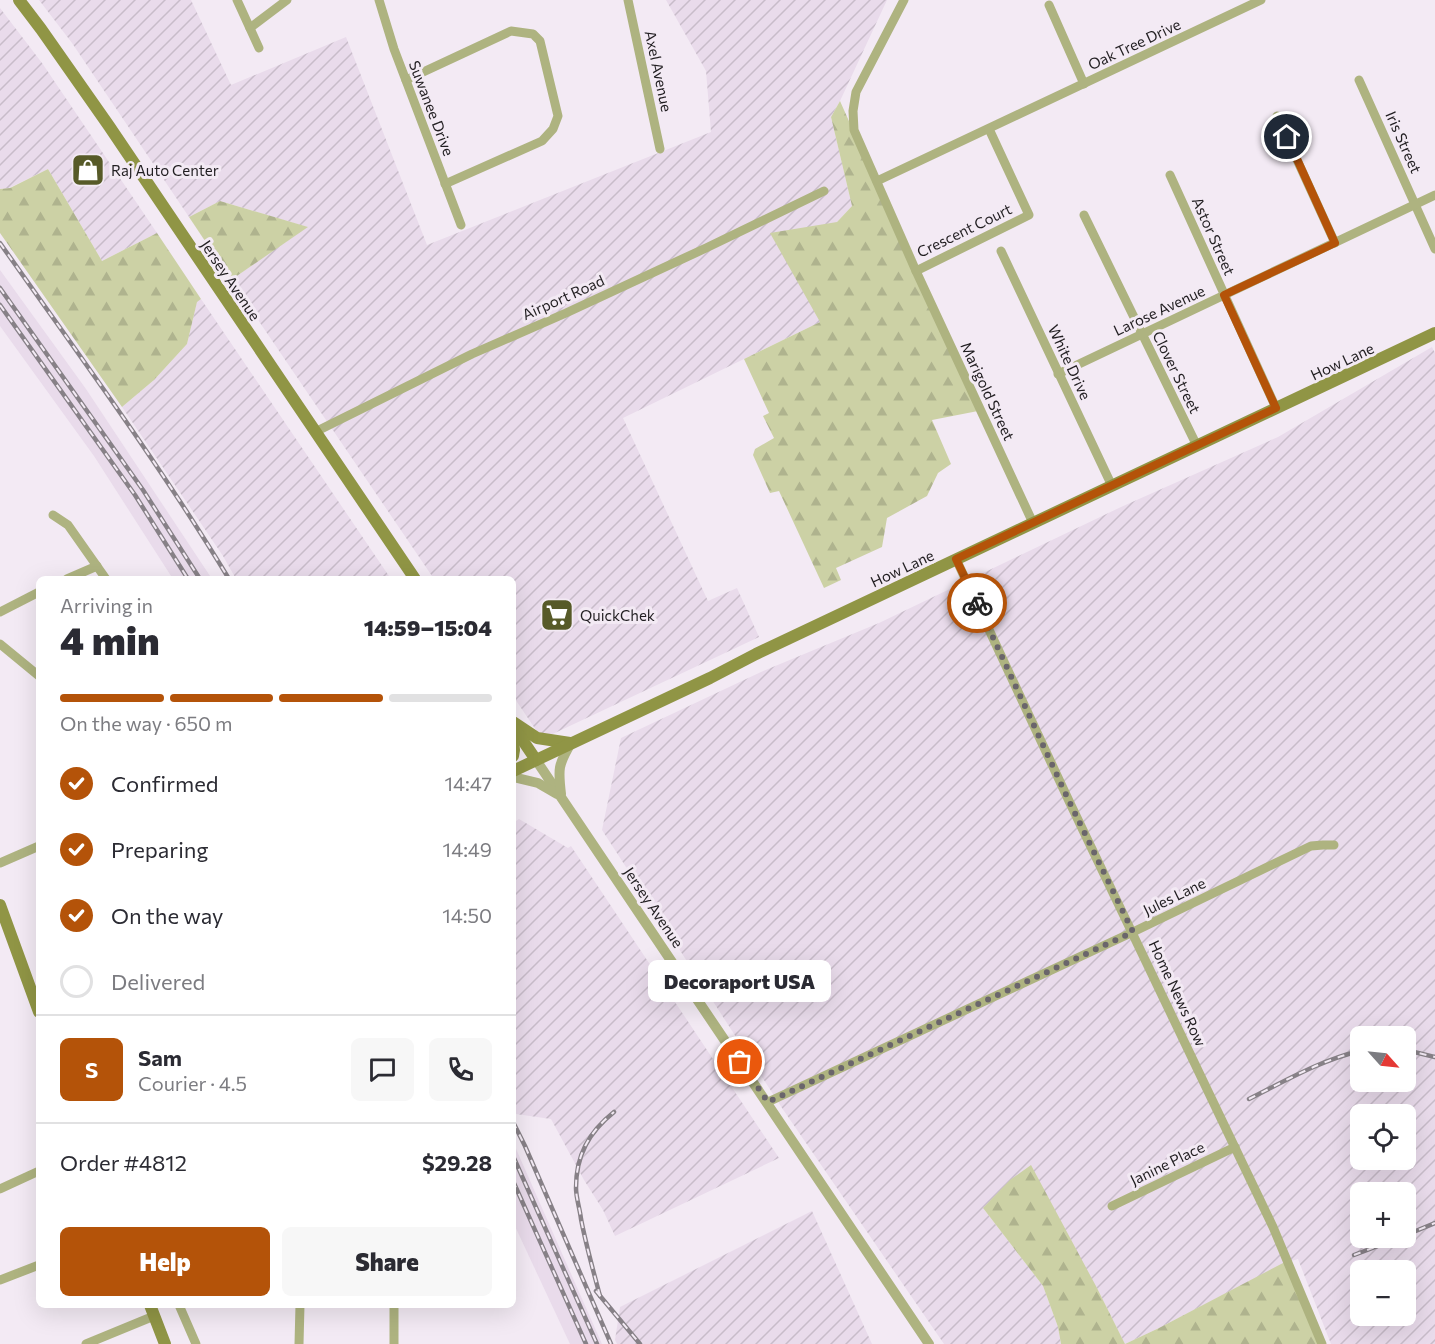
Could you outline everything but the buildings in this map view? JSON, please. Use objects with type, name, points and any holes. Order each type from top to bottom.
[{"type":"main road","name":"Jersey Avenue","points":[[19,0],[42,29],[109,126],[413,576]]},
{"type":"main road","name":"How Lane","points":[[516,770],[1276,408],[1434,337]]},
{"type":"main road","points":[[516,726],[537,738],[571,744]]},
{"type":"main road","name":"Jersey Avenue","points":[[516,729],[536,760]]},
{"type":"main road","points":[[0,905],[36,995]]},
{"type":"main road","points":[[152,1311],[165,1344]]},
{"type":"street","points":[[237,0],[259,48]]},
{"type":"street","points":[[250,28],[287,0]]},
{"type":"street","name":"Suwanee Drive","points":[[379,0],[394,50],[461,225]]},
{"type":"street","name":"Axel Avenue","points":[[628,0],[660,149]]},
{"type":"street","name":"Crescent Court","points":[[904,0],[856,92],[853,111],[854,130],[916,271],[1029,215],[989,129]]},
{"type":"street","name":"Oak Tree Drive","points":[[1084,84],[1261,0]]},
{"type":"street","points":[[877,181],[1084,84],[1048,5]]},
{"type":"street","points":[[406,80],[511,31],[533,34],[540,41],[558,116],[553,129],[542,141],[446,184]]},
{"type":"street","name":"Iris Street","points":[[1359,80],[1435,249]]},
{"type":"street","points":[[1277,116],[1335,243]]},
{"type":"street","name":"Astor Street","points":[[1170,175],[1276,408]]},
{"type":"street","name":"Airport Road","points":[[315,432],[472,354],[824,191]]},
{"type":"street","name":"Larose Avenue","points":[[1058,374],[1435,195]]},
{"type":"street","name":"Clover Street","points":[[1084,215],[1197,446]]},
{"type":"street","name":"White Drive","points":[[1001,252],[1112,486]]},
{"type":"street","name":"Marigold Street","points":[[916,271],[1033,523]]},
{"type":"street","points":[[53,515],[68,525],[104,576]]},
{"type":"street","name":"Home News Row","points":[[956,559],[1273,1227],[1322,1344]]},
{"type":"street","points":[[74,576],[97,566]]},
{"type":"street","points":[[0,612],[36,593]]},
{"type":"street","points":[[0,644],[36,674]]},
{"type":"street","points":[[562,797],[559,769],[571,744]]},
{"type":"street","name":"Jersey Avenue","points":[[536,760],[929,1344]]},
{"type":"street","points":[[516,778],[538,783],[562,797]]},
{"type":"street","name":"Jules Lane","points":[[768,1102],[1133,932],[1311,846],[1334,845]]},
{"type":"street","points":[[0,863],[36,847]]},
{"type":"street","name":"Janine Place","points":[[1112,1206],[1235,1147]]},
{"type":"street","points":[[0,1189],[36,1172]]},
{"type":"street","points":[[0,1280],[36,1266]]},
{"type":"street","points":[[180,1308],[196,1344]]},
{"type":"street","points":[[299,1344],[300,1308]]},
{"type":"street","points":[[394,1308],[394,1344]]},
{"type":"street","points":[[86,1344],[152,1311]]},
{"type":"shaded area","points":[[39,0],[191,0],[231,85],[346,37],[427,245],[711,132],[706,71],[666,0],[887,0],[831,117],[852,206],[837,222],[820,322],[623,418],[708,601],[737,588],[759,637],[542,739],[516,700],[516,576],[432,576],[231,280],[307,227],[220,201],[189,217],[72,43]]},
{"type":"shaded area","points":[[0,8],[42,63],[157,233],[102,261],[48,169],[9,188],[0,189]]},
{"type":"shaded area","points":[[0,270],[86,389],[210,576],[171,576],[94,456],[0,326]]},
{"type":"shaded area","points":[[201,299],[389,576],[234,576],[122,407],[154,380],[187,344],[197,301]]},
{"type":"shaded area","points":[[1432,347],[1435,353],[1435,1344],[1331,1344],[1298,1259],[1285,1263],[1125,1344],[1097,1288],[983,1208],[1043,1286],[1058,1327],[1061,1344],[944,1344],[782,1108],[602,830],[621,738],[761,672],[879,623],[1121,507],[1278,437]]},
{"type":"shaded area","points":[[519,819],[568,848],[571,846],[779,1158],[615,1236],[603,1210],[551,1119],[516,1114],[516,821]]},
{"type":"shaded area","points":[[516,1149],[602,1344],[570,1344],[516,1228]]},
{"type":"shaded area","points":[[812,1211],[872,1344],[617,1344],[615,1340],[620,1307]]},
{"type":"green space","points":[[840,101],[978,411],[932,420],[951,464],[938,473],[927,496],[887,518],[882,547],[836,568],[841,580],[824,588],[779,491],[770,493],[753,455],[755,449],[774,438],[763,416],[769,413],[744,359],[820,322],[770,233],[837,222],[852,206],[831,117]]},
{"type":"green space","points":[[48,169],[102,261],[157,233],[201,299],[197,302],[187,344],[154,380],[122,407],[0,233],[0,189],[10,188]]},
{"type":"green space","points":[[220,201],[308,227],[231,280],[189,217]]},
{"type":"green space","points":[[1031,1165],[1125,1344],[1061,1344],[1058,1327],[1043,1286],[983,1208],[1010,1180]]},
{"type":"green space","points":[[1285,1262],[1319,1344],[1125,1344],[1159,1328]]},
{"type":"railway","points":[[0,243],[146,451],[227,576]]},
{"type":"railway","points":[[0,288],[143,490],[198,576]]},
{"type":"railway","points":[[0,305],[135,495],[186,576]]},
{"type":"railway","points":[[1416,1052],[1435,1057]]},
{"type":"railway","points":[[1249,1099],[1317,1065],[1350,1054]]},
{"type":"railway","points":[[600,1296],[581,1219],[576,1192],[577,1176],[581,1155],[591,1136],[614,1112]]},
{"type":"railway","points":[[516,1128],[611,1344]]},
{"type":"railway","points":[[516,1163],[597,1344]]},
{"type":"railway","points":[[516,1188],[586,1344]]},
{"type":"railway","points":[[1416,1231],[1435,1223]]},
{"type":"railway","points":[[1354,1255],[1373,1248]]},
{"type":"railway","points":[[596,1291],[640,1344]]},
{"type":"way so far","points":[[740,1062],[768,1102],[1133,932],[977,603]]},
{"type":"place","name":"Raj Auto Center","points":[[88,170]]},
{"type":"place","name":"QuickChek","points":[[557,615]]},
{"type":"place","name":"Decoraport USA","points":[[740,1062]]},
{"type":"route","points":[[977,603],[956,559],[1276,408],[1224,295],[1335,243],[1287,137]]}]
